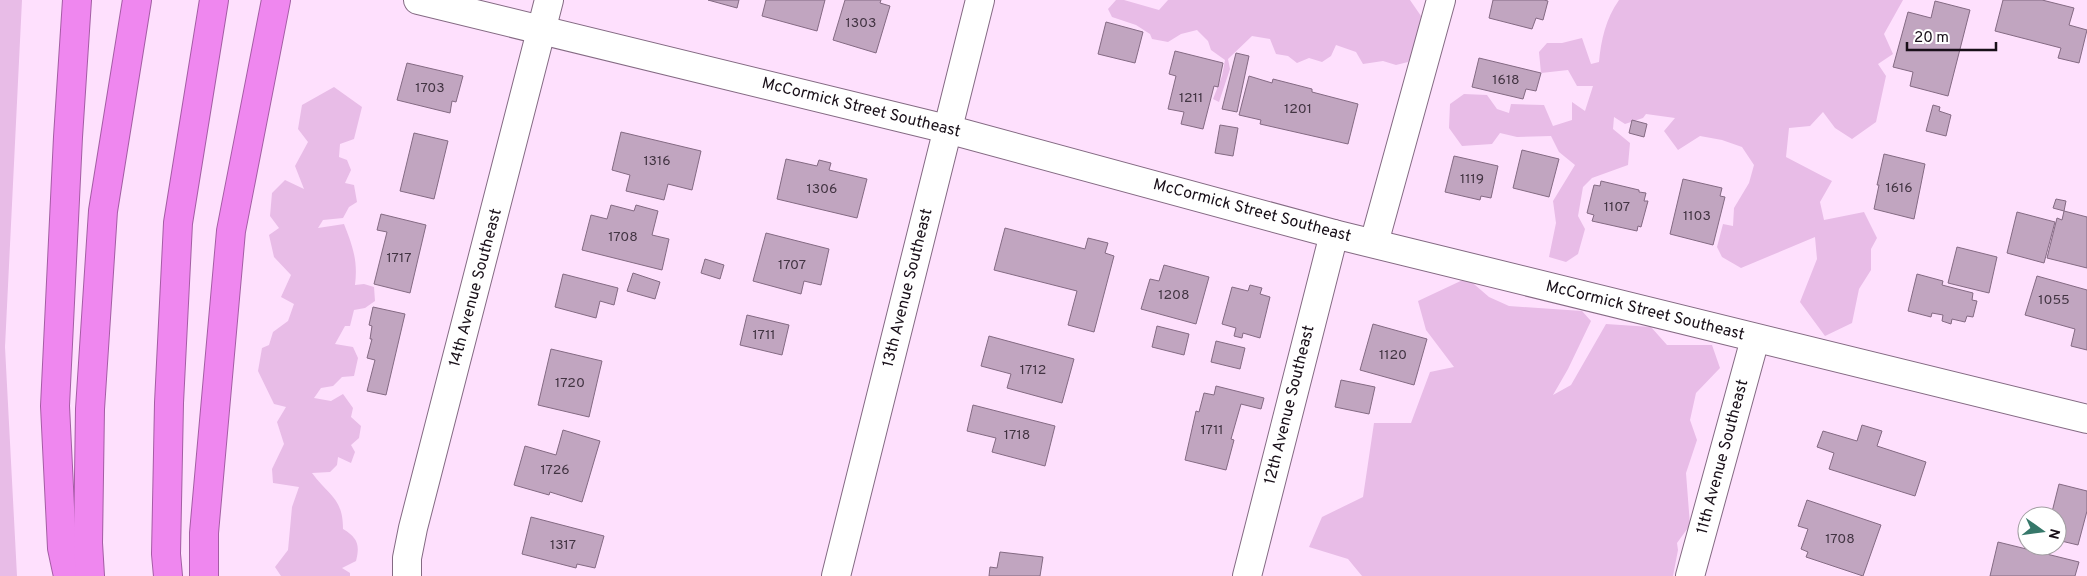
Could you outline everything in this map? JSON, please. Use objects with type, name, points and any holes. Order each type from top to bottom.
[{"type":"highway","points":[[68,576],[62,548],[55,406],[68,137],[77,0]]},
{"type":"highway","points":[[90,576],[88,543],[90,409],[103,211],[137,0]]},
{"type":"highway","points":[[168,576],[166,554],[169,403],[178,223],[214,0]]},
{"type":"highway","points":[[204,576],[206,513],[231,231],[276,0]]},
{"type":"street","name":"McCormick Street Southeast","points":[[418,0],[947,129],[1334,234],[1755,339],[2087,419]]},
{"type":"street","name":"14th Avenue Southeast","points":[[407,576],[407,558],[413,528],[549,0]]},
{"type":"street","name":"13th Avenue Southeast","points":[[836,576],[980,0]]},
{"type":"street","points":[[1374,243],[1441,0]]},
{"type":"street","name":"12th Avenue Southeast","points":[[1247,576],[1334,234]]},
{"type":"street","name":"11th Avenue Southeast","points":[[1690,576],[1755,339]]},
{"type":"shaded area","points":[[0,0],[22,0],[5,347],[17,576],[0,576]]},
{"type":"shaded area","points":[[1116,0],[1124,0],[1159,10],[1168,0],[1410,0],[1421,16],[1418,40],[1408,62],[1396,65],[1383,61],[1363,64],[1356,52],[1336,45],[1331,56],[1322,62],[1309,58],[1297,63],[1288,56],[1276,54],[1270,39],[1252,36],[1228,59],[1230,69],[1219,102],[1213,99],[1222,76],[1225,60],[1211,50],[1208,41],[1197,30],[1181,34],[1168,42],[1152,39],[1150,34],[1136,25],[1112,17],[1108,9]]},
{"type":"shaded area","points":[[1619,0],[1903,0],[1884,34],[1893,54],[1878,64],[1886,76],[1876,122],[1852,139],[1835,128],[1823,112],[1810,126],[1789,128],[1786,157],[1832,181],[1820,202],[1824,220],[1864,212],[1877,238],[1871,249],[1871,270],[1859,289],[1852,323],[1825,336],[1800,302],[1817,259],[1815,237],[1741,268],[1722,257],[1717,247],[1723,224],[1733,226],[1734,208],[1749,183],[1754,165],[1742,147],[1722,140],[1700,136],[1678,150],[1664,131],[1675,118],[1646,114],[1643,118],[1625,124],[1614,117],[1613,129],[1630,143],[1628,165],[1592,178],[1583,187],[1578,216],[1585,229],[1578,254],[1566,262],[1549,257],[1556,223],[1553,201],[1575,165],[1559,152],[1551,136],[1517,137],[1500,133],[1492,144],[1462,146],[1449,128],[1450,104],[1464,94],[1487,95],[1497,109],[1509,113],[1511,104],[1544,105],[1553,126],[1572,120],[1572,102],[1585,111],[1593,86],[1577,86],[1568,70],[1541,73],[1539,52],[1547,43],[1562,43],[1582,38],[1591,64],[1599,62],[1605,30],[1614,7]]},
{"type":"shaded area","points":[[334,87],[362,107],[354,139],[340,144],[339,157],[347,160],[351,170],[345,183],[354,185],[357,202],[349,207],[343,218],[323,220],[318,228],[344,224],[354,254],[356,269],[355,285],[364,284],[374,287],[375,301],[365,308],[354,310],[350,326],[345,326],[335,344],[353,347],[358,358],[354,376],[342,377],[333,386],[321,388],[314,398],[331,401],[343,394],[353,408],[351,417],[361,426],[359,438],[351,445],[355,452],[351,463],[338,457],[337,465],[330,472],[312,473],[338,504],[341,510],[343,529],[355,539],[358,551],[356,561],[342,568],[350,573],[350,576],[281,576],[275,567],[288,550],[292,507],[299,487],[273,483],[272,469],[284,444],[277,422],[286,407],[274,404],[258,371],[262,348],[269,345],[273,332],[288,321],[294,304],[281,297],[291,275],[274,257],[269,235],[279,228],[270,216],[272,193],[285,180],[304,189],[295,166],[308,142],[298,129],[302,105]]},
{"type":"shaded area","points":[[1467,278],[1489,297],[1509,306],[1582,311],[1591,321],[1553,395],[1571,385],[1606,324],[1651,327],[1667,345],[1712,345],[1720,368],[1696,393],[1690,420],[1697,440],[1686,473],[1690,525],[1677,543],[1678,550],[1673,576],[1362,576],[1348,559],[1309,547],[1322,517],[1363,497],[1374,423],[1411,423],[1430,372],[1454,367],[1426,330],[1418,301]]},
{"type":"building","points":[[708,0],[739,0],[737,8]]},
{"type":"building","points":[[766,0],[825,0],[817,31],[762,16]]},
{"type":"building","points":[[845,0],[881,0],[880,3],[890,6],[876,53],[833,40]]},
{"type":"building","points":[[1493,0],[1548,1],[1543,20],[1536,18],[1532,29],[1489,18]]},
{"type":"building","points":[[2003,0],[2042,0],[2074,8],[2069,25],[2087,30],[2079,63],[2058,58],[2061,48],[1995,31]]},
{"type":"building","points":[[1935,1],[1970,10],[1948,96],[1910,86],[1913,72],[1893,67],[1908,12],[1931,18]]},
{"type":"building","points":[[1106,22],[1143,32],[1135,63],[1098,54]]},
{"type":"building","points":[[1175,51],[1223,63],[1218,87],[1214,86],[1203,129],[1181,124],[1184,112],[1168,109],[1176,76],[1169,74]]},
{"type":"building","points":[[1236,53],[1249,56],[1237,112],[1222,109]]},
{"type":"building","points":[[1479,58],[1541,73],[1536,91],[1526,89],[1523,99],[1472,87]]},
{"type":"building","points":[[407,63],[463,76],[456,102],[452,101],[450,113],[397,100]]},
{"type":"building","points":[[1249,76],[1272,83],[1273,79],[1312,89],[1312,92],[1358,104],[1348,144],[1260,124],[1261,120],[1239,115]]},
{"type":"building","points":[[1933,105],[1940,107],[1939,111],[1951,115],[1946,136],[1926,131]]},
{"type":"building","points":[[1632,120],[1647,124],[1644,137],[1629,133]]},
{"type":"building","points":[[1220,125],[1238,128],[1233,156],[1215,153]]},
{"type":"building","points":[[621,132],[701,151],[692,190],[668,184],[664,200],[626,191],[630,175],[612,170]]},
{"type":"building","points":[[414,133],[448,141],[434,199],[400,191]]},
{"type":"building","points":[[1522,150],[1559,159],[1549,197],[1513,188]]},
{"type":"building","points":[[1884,154],[1925,164],[1914,219],[1874,209]]},
{"type":"building","points":[[1454,156],[1498,166],[1491,198],[1481,196],[1480,200],[1445,192]]},
{"type":"building","points":[[786,159],[817,166],[819,160],[831,163],[829,170],[867,179],[857,218],[777,199]]},
{"type":"building","points":[[1683,179],[1722,188],[1720,196],[1725,197],[1713,245],[1670,234]]},
{"type":"building","points":[[1601,181],[1646,193],[1644,201],[1648,201],[1641,227],[1638,226],[1637,231],[1592,221],[1594,215],[1587,213],[1594,185],[1600,186]]},
{"type":"building","points":[[2056,199],[2066,201],[2064,211],[2053,208]]},
{"type":"building","points":[[611,205],[634,211],[636,205],[658,211],[652,235],[669,239],[662,270],[582,250],[591,215],[607,219]]},
{"type":"building","points":[[2064,211],[2087,217],[2087,268],[2047,258],[2057,218],[2062,220]]},
{"type":"building","points":[[2017,212],[2055,222],[2044,263],[2007,253]]},
{"type":"building","points":[[381,214],[426,225],[410,293],[374,284],[387,232],[377,230]]},
{"type":"building","points":[[1005,228],[1085,249],[1088,238],[1108,243],[1105,253],[1114,256],[1094,332],[1068,325],[1077,291],[994,270]]},
{"type":"building","points":[[766,233],[829,249],[821,285],[804,281],[801,294],[753,281]]},
{"type":"building","points":[[1957,247],[1997,257],[1989,293],[1948,283]]},
{"type":"building","points":[[705,259],[724,265],[720,279],[701,273]]},
{"type":"building","points":[[1164,265],[1209,277],[1196,324],[1141,309],[1150,279],[1159,281]]},
{"type":"building","points":[[633,273],[660,282],[655,299],[627,291]]},
{"type":"building","points":[[563,274],[618,288],[614,305],[600,301],[596,318],[555,307]]},
{"type":"building","points":[[1917,274],[1943,281],[1942,285],[1973,293],[1972,300],[1977,301],[1973,317],[1967,316],[1965,322],[1952,319],[1951,324],[1942,321],[1943,315],[1932,313],[1931,317],[1908,311]]},
{"type":"building","points":[[2037,276],[2087,290],[2087,350],[2071,346],[2075,329],[2025,315]]},
{"type":"building","points":[[1250,285],[1262,288],[1260,294],[1270,297],[1260,338],[1243,333],[1242,338],[1234,336],[1236,328],[1222,324],[1232,287],[1248,291]]},
{"type":"building","points":[[373,307],[405,314],[386,395],[367,391],[375,360],[367,358],[372,339],[370,339],[372,326],[369,325]]},
{"type":"building","points":[[747,315],[789,325],[782,355],[740,345]]},
{"type":"building","points":[[1373,324],[1427,339],[1414,385],[1360,370]]},
{"type":"building","points":[[1157,326],[1189,334],[1184,355],[1152,347]]},
{"type":"building","points":[[989,336],[1074,359],[1062,403],[1007,388],[1011,374],[981,366]]},
{"type":"building","points":[[1216,341],[1245,348],[1240,369],[1211,362]]},
{"type":"building","points":[[551,349],[602,361],[589,417],[538,405]]},
{"type":"building","points":[[1341,380],[1375,387],[1369,414],[1335,407]]},
{"type":"building","points":[[1216,386],[1264,398],[1261,409],[1241,404],[1231,439],[1234,440],[1226,470],[1185,460],[1196,411],[1199,412],[1204,393],[1214,395]]},
{"type":"building","points":[[973,405],[1055,426],[1045,466],[992,452],[996,438],[967,431]]},
{"type":"building","points":[[1862,425],[1882,431],[1877,446],[1926,462],[1915,496],[1829,469],[1834,453],[1817,447],[1823,431],[1857,441]]},
{"type":"building","points":[[563,430],[600,441],[582,502],[550,492],[549,495],[514,485],[525,446],[556,455]]},
{"type":"building","points":[[2059,484],[2087,491],[2087,511],[2078,545],[2067,542],[2067,506],[2054,506]]},
{"type":"building","points":[[1807,500],[1881,525],[1863,576],[1806,557],[1808,552],[1801,549],[1808,529],[1798,526]]},
{"type":"building","points":[[531,517],[604,536],[595,568],[577,564],[576,568],[522,554]]},
{"type":"building","points":[[1998,542],[2017,547],[2017,556],[2055,556],[2079,562],[2075,576],[1990,576]]},
{"type":"building","points":[[1000,552],[1043,557],[1040,576],[989,576],[990,567],[997,568]]}]
